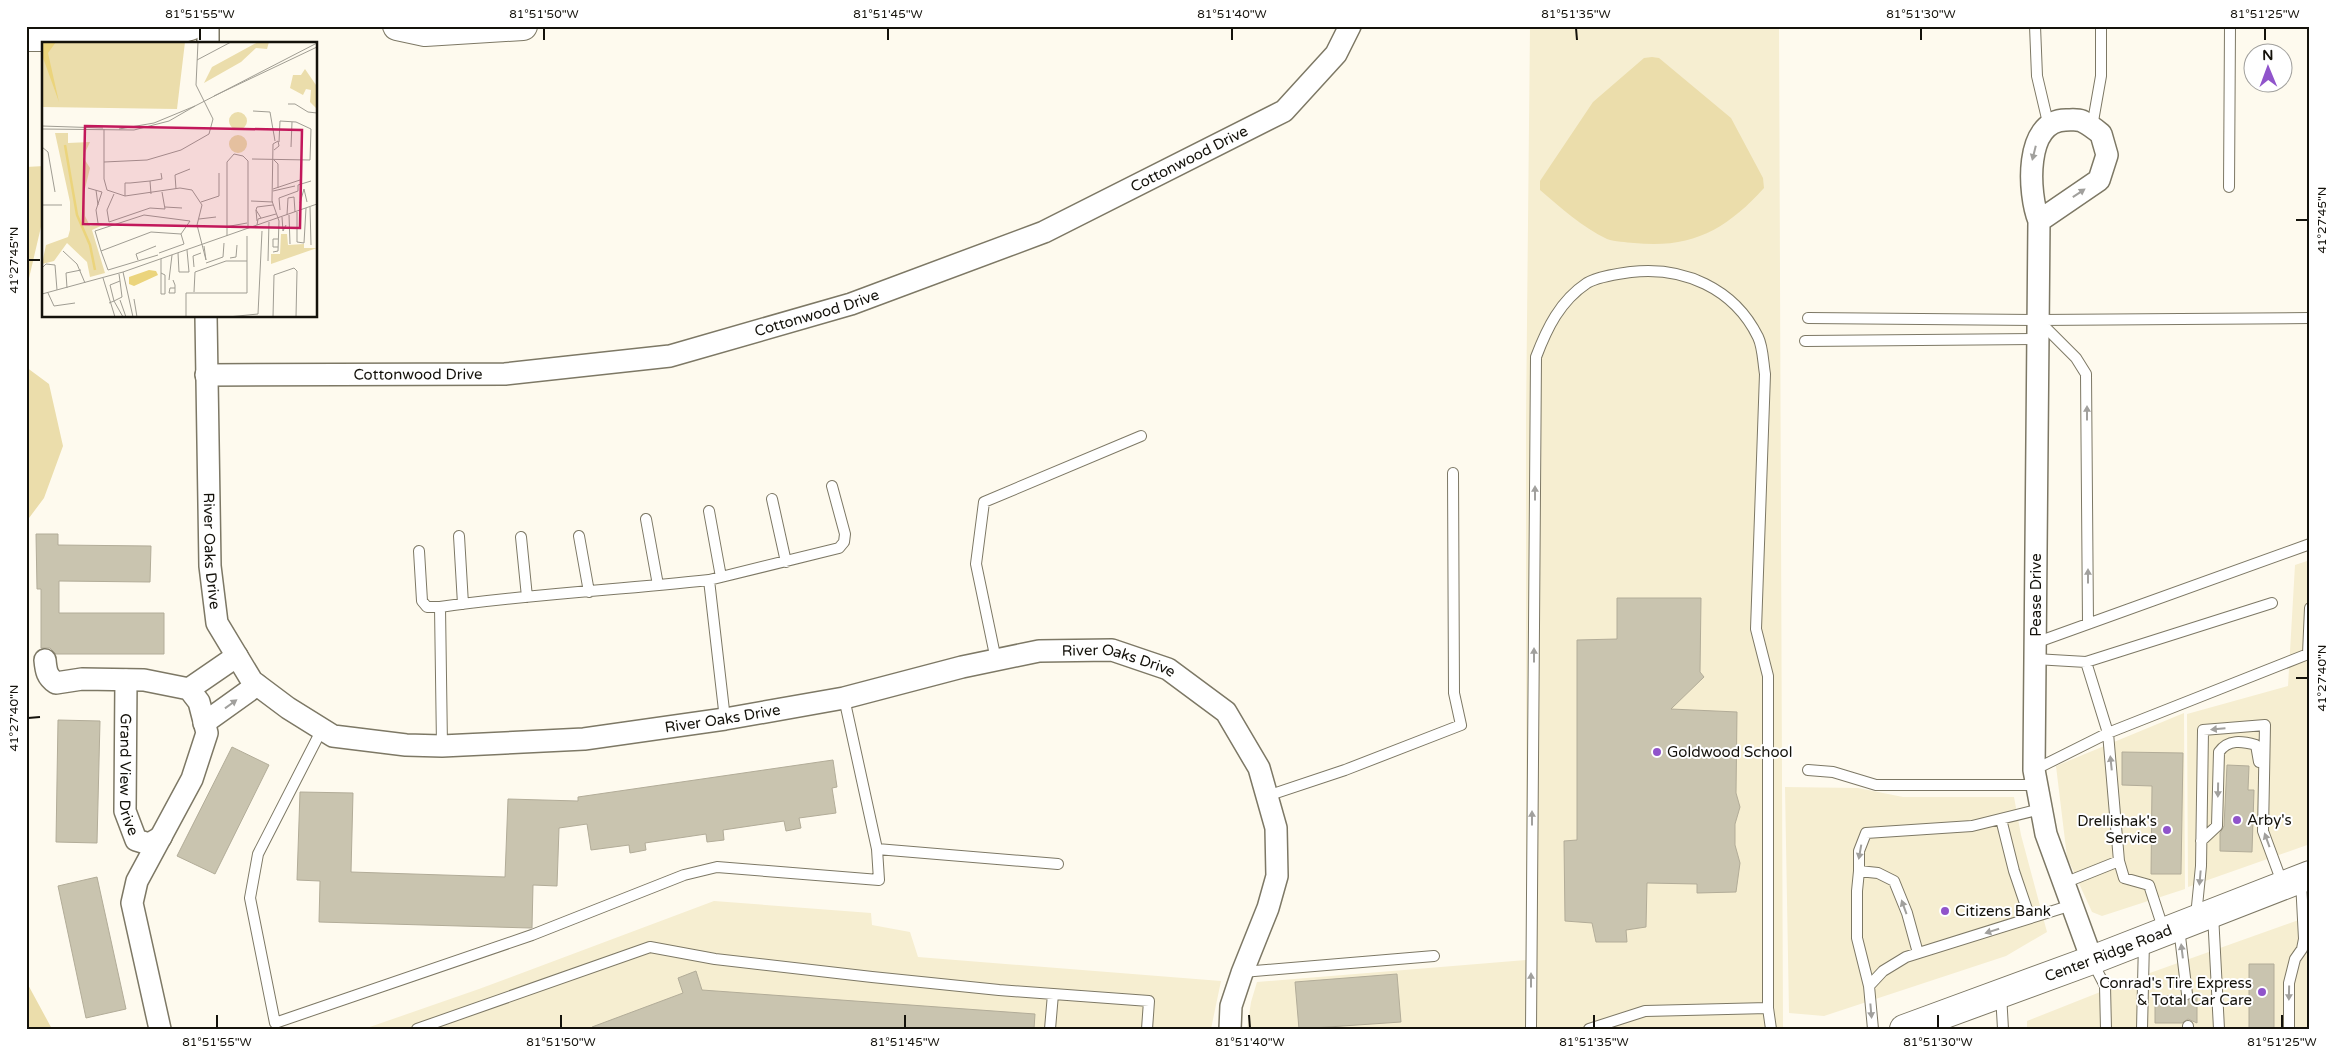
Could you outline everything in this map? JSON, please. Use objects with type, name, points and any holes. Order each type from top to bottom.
[{"type":"main road","points":[[26,37],[150,37],[190,26]]},
{"type":"main road","points":[[397,26],[425,32],[523,26]]},
{"type":"main road","name":"Center Ridge Road","points":[[1904,1029],[2092,960],[2298,880]]},
{"type":"street","points":[[208,26],[208,42]]},
{"type":"street","name":"Cottonwood Drive","points":[[206,376],[505,374],[670,356],[851,304],[1044,232],[1284,111],[1336,54],[1350,26]]},
{"type":"street","points":[[2039,221],[2099,180],[2107,155],[2101,134],[2080,120],[2057,120],[2049,126]]},
{"type":"street","name":"Pease Drive","points":[[2049,126],[2041,134],[2032,154],[2035,211],[2039,221],[2035,651],[2036,778],[2046,834],[2092,960]]},
{"type":"street","name":"River Oaks Drive","points":[[206,318],[210,566],[217,623],[252,681],[288,708],[333,736],[406,745],[442,746],[584,739],[725,719],[844,698],[1039,651],[1112,650],[1168,669],[1226,712],[1259,768],[1276,828],[1277,876],[1268,908],[1242,972],[1231,1006],[1230,1029]]},
{"type":"street","points":[[45,660],[46,671],[56,683],[82,679],[144,680],[189,689],[237,656]]},
{"type":"street","name":"Grand View Drive","points":[[126,680],[125,811],[136,840],[149,844],[161,836]]},
{"type":"street","points":[[204,723],[257,685]]},
{"type":"street","name":"Grand View Drive","points":[[160,1029],[132,903],[137,881],[192,779],[207,733],[199,702],[189,689]]},
{"type":"lane","points":[[2035,26],[2037,76],[2040,96],[2049,126]]},
{"type":"lane","points":[[2092,127],[2101,76],[2102,26]]},
{"type":"lane","points":[[2229,187],[2230,26]]},
{"type":"lane","points":[[1531,1029],[1536,357],[1548,326],[1566,301],[1588,282],[1616,274],[1647,270],[1681,274],[1709,284],[1744,315],[1759,338],[1765,374],[1756,629],[1768,676],[1768,1008],[1771,1029]]},
{"type":"lane","points":[[1808,318],[2038,329],[2076,358],[2086,374],[2088,624]]},
{"type":"lane","points":[[1805,341],[2310,318]]},
{"type":"lane","points":[[996,660],[976,564],[984,502],[1141,436]]},
{"type":"lane","points":[[1267,796],[1345,770],[1461,725],[1454,693],[1453,473]]},
{"type":"lane","points":[[418,551],[422,601],[427,606],[440,607],[527,596],[708,580],[839,548],[844,542],[843,524],[832,486]]},
{"type":"lane","points":[[772,499],[786,562]]},
{"type":"lane","points":[[709,511],[721,577]]},
{"type":"lane","points":[[646,519],[658,585]]},
{"type":"lane","points":[[459,536],[463,604]]},
{"type":"lane","points":[[579,536],[589,592]]},
{"type":"lane","points":[[521,537],[527,596]]},
{"type":"lane","points":[[2035,651],[2088,624],[2310,544]]},
{"type":"lane","points":[[708,580],[725,719]]},
{"type":"lane","points":[[2035,651],[2086,662],[2272,603]]},
{"type":"lane","points":[[440,607],[442,746]]},
{"type":"lane","points":[[1808,770],[1833,772],[1876,784],[2036,778],[2108,733],[2308,654],[2310,608]]},
{"type":"lane","points":[[2086,662],[2108,733],[2119,861],[2124,878],[2149,885],[2179,926],[2219,1029]]},
{"type":"lane","points":[[322,729],[258,854],[250,898],[275,1023],[532,935],[684,875],[717,867],[879,880],[877,849],[844,698]]},
{"type":"lane","points":[[2142,1029],[2143,994],[2179,926],[2201,842],[2203,730],[2265,725],[2263,831],[2298,880],[2304,939],[2302,949],[2295,959],[2289,983],[2289,1029]]},
{"type":"lane","points":[[2201,842],[2217,826],[2219,752],[2223,746],[2240,741],[2256,745],[2259,756],[2258,790],[2264,799]]},
{"type":"lane","points":[[1873,1029],[1869,986],[1857,938],[1859,851],[1866,833],[1972,826],[2041,809]]},
{"type":"lane","points":[[2001,819],[2014,871],[2030,918]]},
{"type":"lane","points":[[877,849],[1058,864]]},
{"type":"lane","points":[[2064,883],[2119,861]]},
{"type":"lane","points":[[1859,872],[1878,874],[1894,881],[1907,913],[1918,954]]},
{"type":"lane","points":[[1869,986],[1883,970],[1906,957],[2072,905]]},
{"type":"lane","points":[[2179,926],[2187,994]]},
{"type":"lane","points":[[417,1029],[650,947],[715,959],[979,988],[1149,1001],[1147,1029]]},
{"type":"lane","points":[[1242,972],[1434,956]]},
{"type":"lane","points":[[2092,960],[2104,986],[2106,1029]]},
{"type":"lane","points":[[2001,993],[2003,1029]]},
{"type":"lane","points":[[1050,1029],[1053,994]]},
{"type":"lane","points":[[1589,1029],[1646,1011],[1768,1008]]},
{"type":"shaded area","points":[[1530,26],[1779,26],[1783,1029],[1247,1029],[1251,1002],[1257,982],[1526,960],[1526,420]]},
{"type":"shaded area","points":[[1644,58],[1659,58],[1731,118],[1763,178],[1764,188],[1736,215],[1706,234],[1673,243],[1654,244],[1613,241],[1589,229],[1564,210],[1540,190],[1540,181],[1593,102]]},
{"type":"shaded area","points":[[42,166],[42,223],[26,291],[26,167]]},
{"type":"shaded area","points":[[26,367],[49,384],[63,446],[44,498],[26,522]]},
{"type":"shaded area","points":[[2310,560],[2310,844],[2188,887],[2187,714],[2288,686],[2295,565]]},
{"type":"shaded area","points":[[2184,713],[2185,889],[2102,916],[2092,912],[2067,857],[2056,766]]},
{"type":"shaded area","points":[[1785,787],[1858,788],[1903,797],[2014,797],[2021,835],[2047,932],[2006,956],[1824,1016],[1789,1013]]},
{"type":"shaded area","points":[[714,901],[871,913],[872,925],[910,932],[918,957],[1221,981],[1211,1029],[364,1029],[479,989]]},
{"type":"shaded area","points":[[2310,916],[2310,1029],[2027,1029],[2027,1021],[2133,979]]},
{"type":"shaded area","points":[[26,981],[52,1029],[26,1029]]},
{"type":"building","points":[[36,534],[58,534],[58,545],[151,546],[150,582],[59,581],[59,613],[164,613],[164,654],[56,654],[50,648],[41,648],[41,589],[37,589]]},
{"type":"building","name":"Goldwood School","points":[[1617,598],[1701,598],[1700,672],[1704,677],[1671,709],[1737,712],[1736,793],[1740,807],[1735,824],[1735,845],[1740,863],[1736,892],[1697,893],[1697,884],[1647,883],[1646,927],[1626,930],[1627,942],[1596,942],[1592,923],[1565,921],[1564,841],[1577,840],[1577,640],[1617,639]]},
{"type":"building","points":[[58,720],[100,721],[97,843],[56,842]]},
{"type":"building","points":[[232,747],[269,765],[215,874],[177,856]]},
{"type":"building","name":"Drellishak's Service","points":[[2122,752],[2183,753],[2181,874],[2151,874],[2152,786],[2122,785]]},
{"type":"building","points":[[833,760],[837,787],[832,788],[836,813],[799,818],[801,828],[786,831],[784,821],[723,830],[724,840],[707,842],[706,834],[645,843],[646,850],[630,853],[629,845],[591,850],[587,824],[559,828],[557,886],[533,885],[532,928],[319,922],[320,881],[297,880],[300,792],[353,793],[351,872],[505,877],[508,799],[578,801],[578,797]]},
{"type":"building","name":"Arby's","points":[[2227,765],[2249,766],[2248,790],[2254,790],[2252,852],[2220,851],[2220,833],[2224,826]]},
{"type":"building","points":[[97,877],[126,1009],[86,1018],[58,886]]},
{"type":"building","name":"Conrad's Tire Express & Total Car Care","points":[[2249,964],[2274,964],[2274,1029],[2249,1029]]},
{"type":"building","points":[[696,971],[702,990],[1035,1014],[1034,1029],[592,1029],[592,1027],[683,993],[678,978]]},
{"type":"building","points":[[1397,974],[1401,1022],[1299,1029],[1295,982]]},
{"type":"building","points":[[2155,996],[2181,996],[2187,1001],[2197,996],[2197,1023],[2188,1019],[2182,1023],[2155,1023]]},
{"type":"place","name":"Goldwood School","points":[[1657,752]]},
{"type":"place","name":"Arby's","points":[[2237,820]]},
{"type":"place","name":"Drellishak's Service","points":[[2167,830]]},
{"type":"place","name":"Citizens Bank","points":[[1945,911]]},
{"type":"place","name":"Conrad's Tire Express & Total Car Care","points":[[2262,992]]}]
